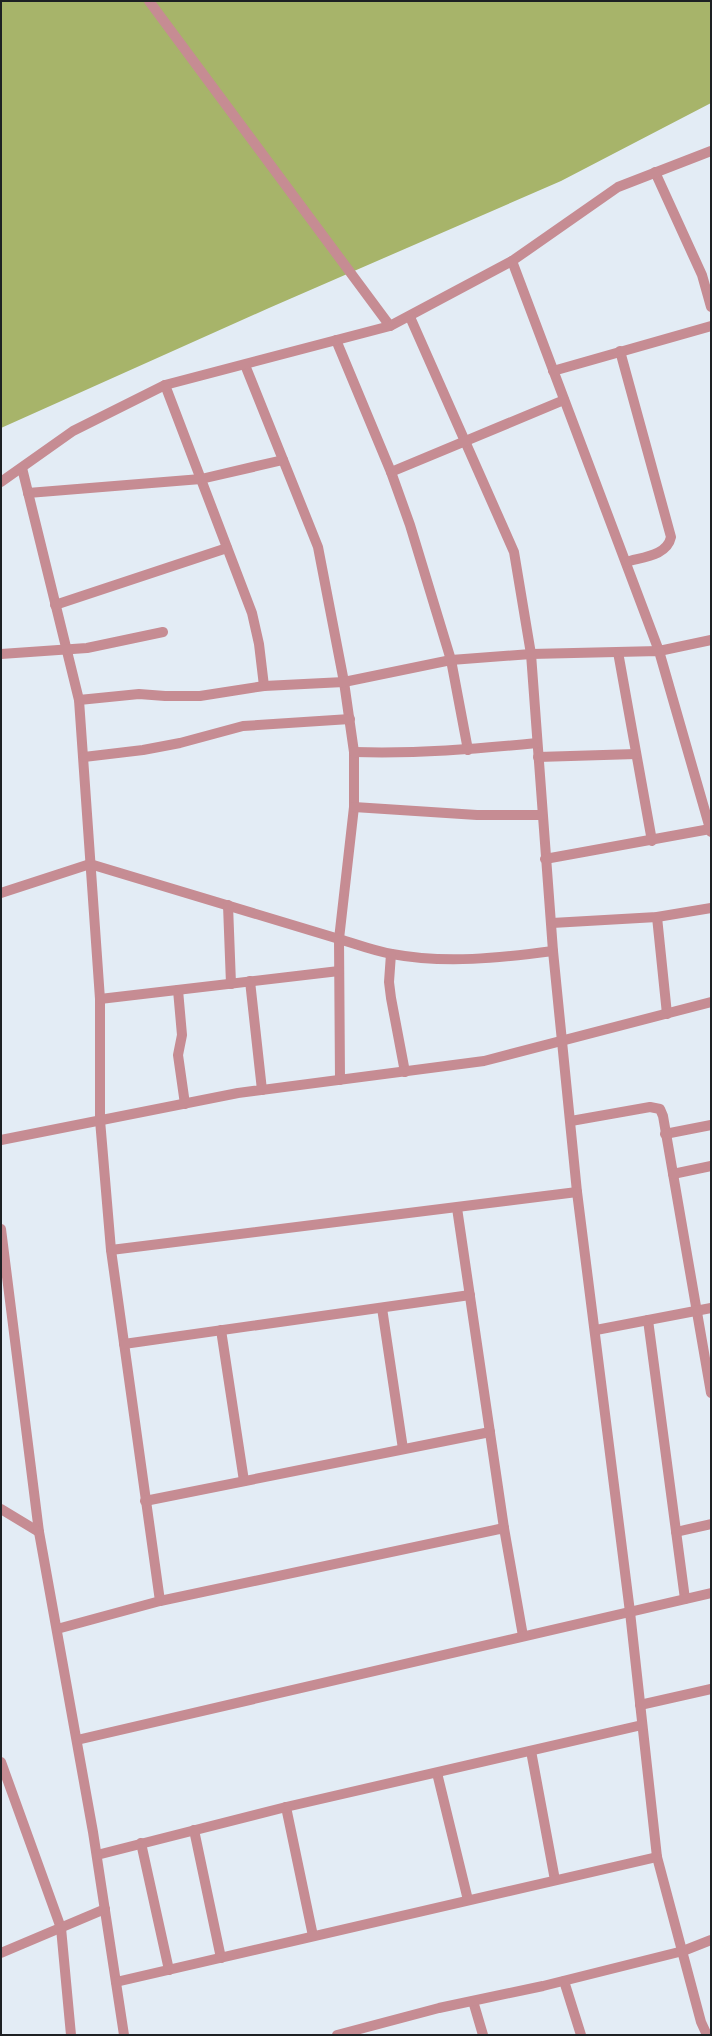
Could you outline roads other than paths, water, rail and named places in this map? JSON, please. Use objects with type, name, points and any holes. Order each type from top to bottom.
[{"type":"street","points":[[149,1],[390,326]]},
{"type":"street","points":[[1,482],[73,431],[165,386],[390,326],[410,317],[512,261],[618,187],[711,151]]},
{"type":"street","points":[[655,172],[706,275],[711,307]]},
{"type":"street","points":[[512,261],[659,652],[709,816],[711,831],[545,860]]},
{"type":"street","points":[[410,317],[514,552],[531,654],[545,860],[577,1192],[596,1330],[630,1612],[657,1857],[701,2022],[707,2035]]},
{"type":"street","points":[[553,370],[711,326]]},
{"type":"street","points":[[336,340],[391,472],[412,532],[451,660],[468,750]]},
{"type":"street","points":[[620,351],[671,537],[669,544],[664,550],[626,562]]},
{"type":"street","points":[[245,365],[318,547],[350,719],[354,752],[354,807],[339,939],[340,1080]]},
{"type":"street","points":[[165,386],[252,613],[259,644],[264,686]]},
{"type":"street","points":[[391,472],[564,400]]},
{"type":"street","points":[[28,493],[201,479],[283,460]]},
{"type":"street","points":[[22,468],[79,700],[100,999],[100,1120],[111,1250],[160,1601]]},
{"type":"street","points":[[55,605],[227,548]]},
{"type":"street","points":[[1,654],[103,646],[163,632]]},
{"type":"street","points":[[79,700],[139,694],[200,696],[264,686],[344,682],[451,660],[531,654],[659,652],[711,640]]},
{"type":"street","points":[[618,652],[652,841]]},
{"type":"street","points":[[84,757],[143,750],[243,726],[350,719]]},
{"type":"street","points":[[354,752],[400,754],[468,750],[537,743]]},
{"type":"street","points":[[538,757],[636,754]]},
{"type":"street","points":[[354,807],[478,815],[542,815]]},
{"type":"street","points":[[1,893],[90,864],[391,954],[446,959],[490,959],[553,952]]},
{"type":"street","points":[[228,906],[231,984]]},
{"type":"street","points":[[552,923],[657,917],[711,908]]},
{"type":"street","points":[[657,917],[667,1014]]},
{"type":"street","points":[[391,954],[389,982],[405,1072]]},
{"type":"street","points":[[100,999],[339,971]]},
{"type":"street","points":[[250,981],[262,1090]]},
{"type":"street","points":[[178,990],[182,1035],[178,1055],[185,1104]]},
{"type":"street","points":[[1,1140],[262,1090],[484,1061],[711,1002]]},
{"type":"street","points":[[571,1121],[656,1107],[660,1109],[663,1116],[711,1393]]},
{"type":"street","points":[[665,1134],[711,1125]]},
{"type":"street","points":[[672,1174],[711,1166]]},
{"type":"street","points":[[111,1250],[577,1192]]},
{"type":"street","points":[[457,1208],[504,1528],[523,1636]]},
{"type":"street","points":[[1,1229],[39,1532],[97,1856],[124,2035]]},
{"type":"street","points":[[124,1344],[470,1295]]},
{"type":"street","points":[[382,1308],[403,1449]]},
{"type":"street","points":[[596,1330],[711,1308]]},
{"type":"street","points":[[648,1320],[685,1600]]},
{"type":"street","points":[[221,1330],[244,1481]]},
{"type":"street","points":[[145,1501],[490,1432]]},
{"type":"street","points":[[1,1509],[39,1532]]},
{"type":"street","points":[[676,1532],[711,1524]]},
{"type":"street","points":[[57,1629],[160,1601],[504,1528]]},
{"type":"street","points":[[77,1740],[711,1593]]},
{"type":"street","points":[[640,1705],[711,1689]]},
{"type":"street","points":[[97,1856],[141,1843],[286,1807],[642,1725]]},
{"type":"street","points":[[531,1751],[555,1880]]},
{"type":"street","points":[[1,1762],[61,1928],[71,2035]]},
{"type":"street","points":[[438,1773],[468,1900]]},
{"type":"street","points":[[286,1807],[313,1936]]},
{"type":"street","points":[[194,1830],[221,1958]]},
{"type":"street","points":[[141,1843],[169,1970]]},
{"type":"street","points":[[116,1982],[657,1857]]},
{"type":"street","points":[[1,1953],[105,1909]]},
{"type":"street","points":[[337,2035],[683,1951],[711,1940]]},
{"type":"street","points":[[564,1981],[581,2035]]},
{"type":"street","points":[[473,2001],[483,2035]]}]
